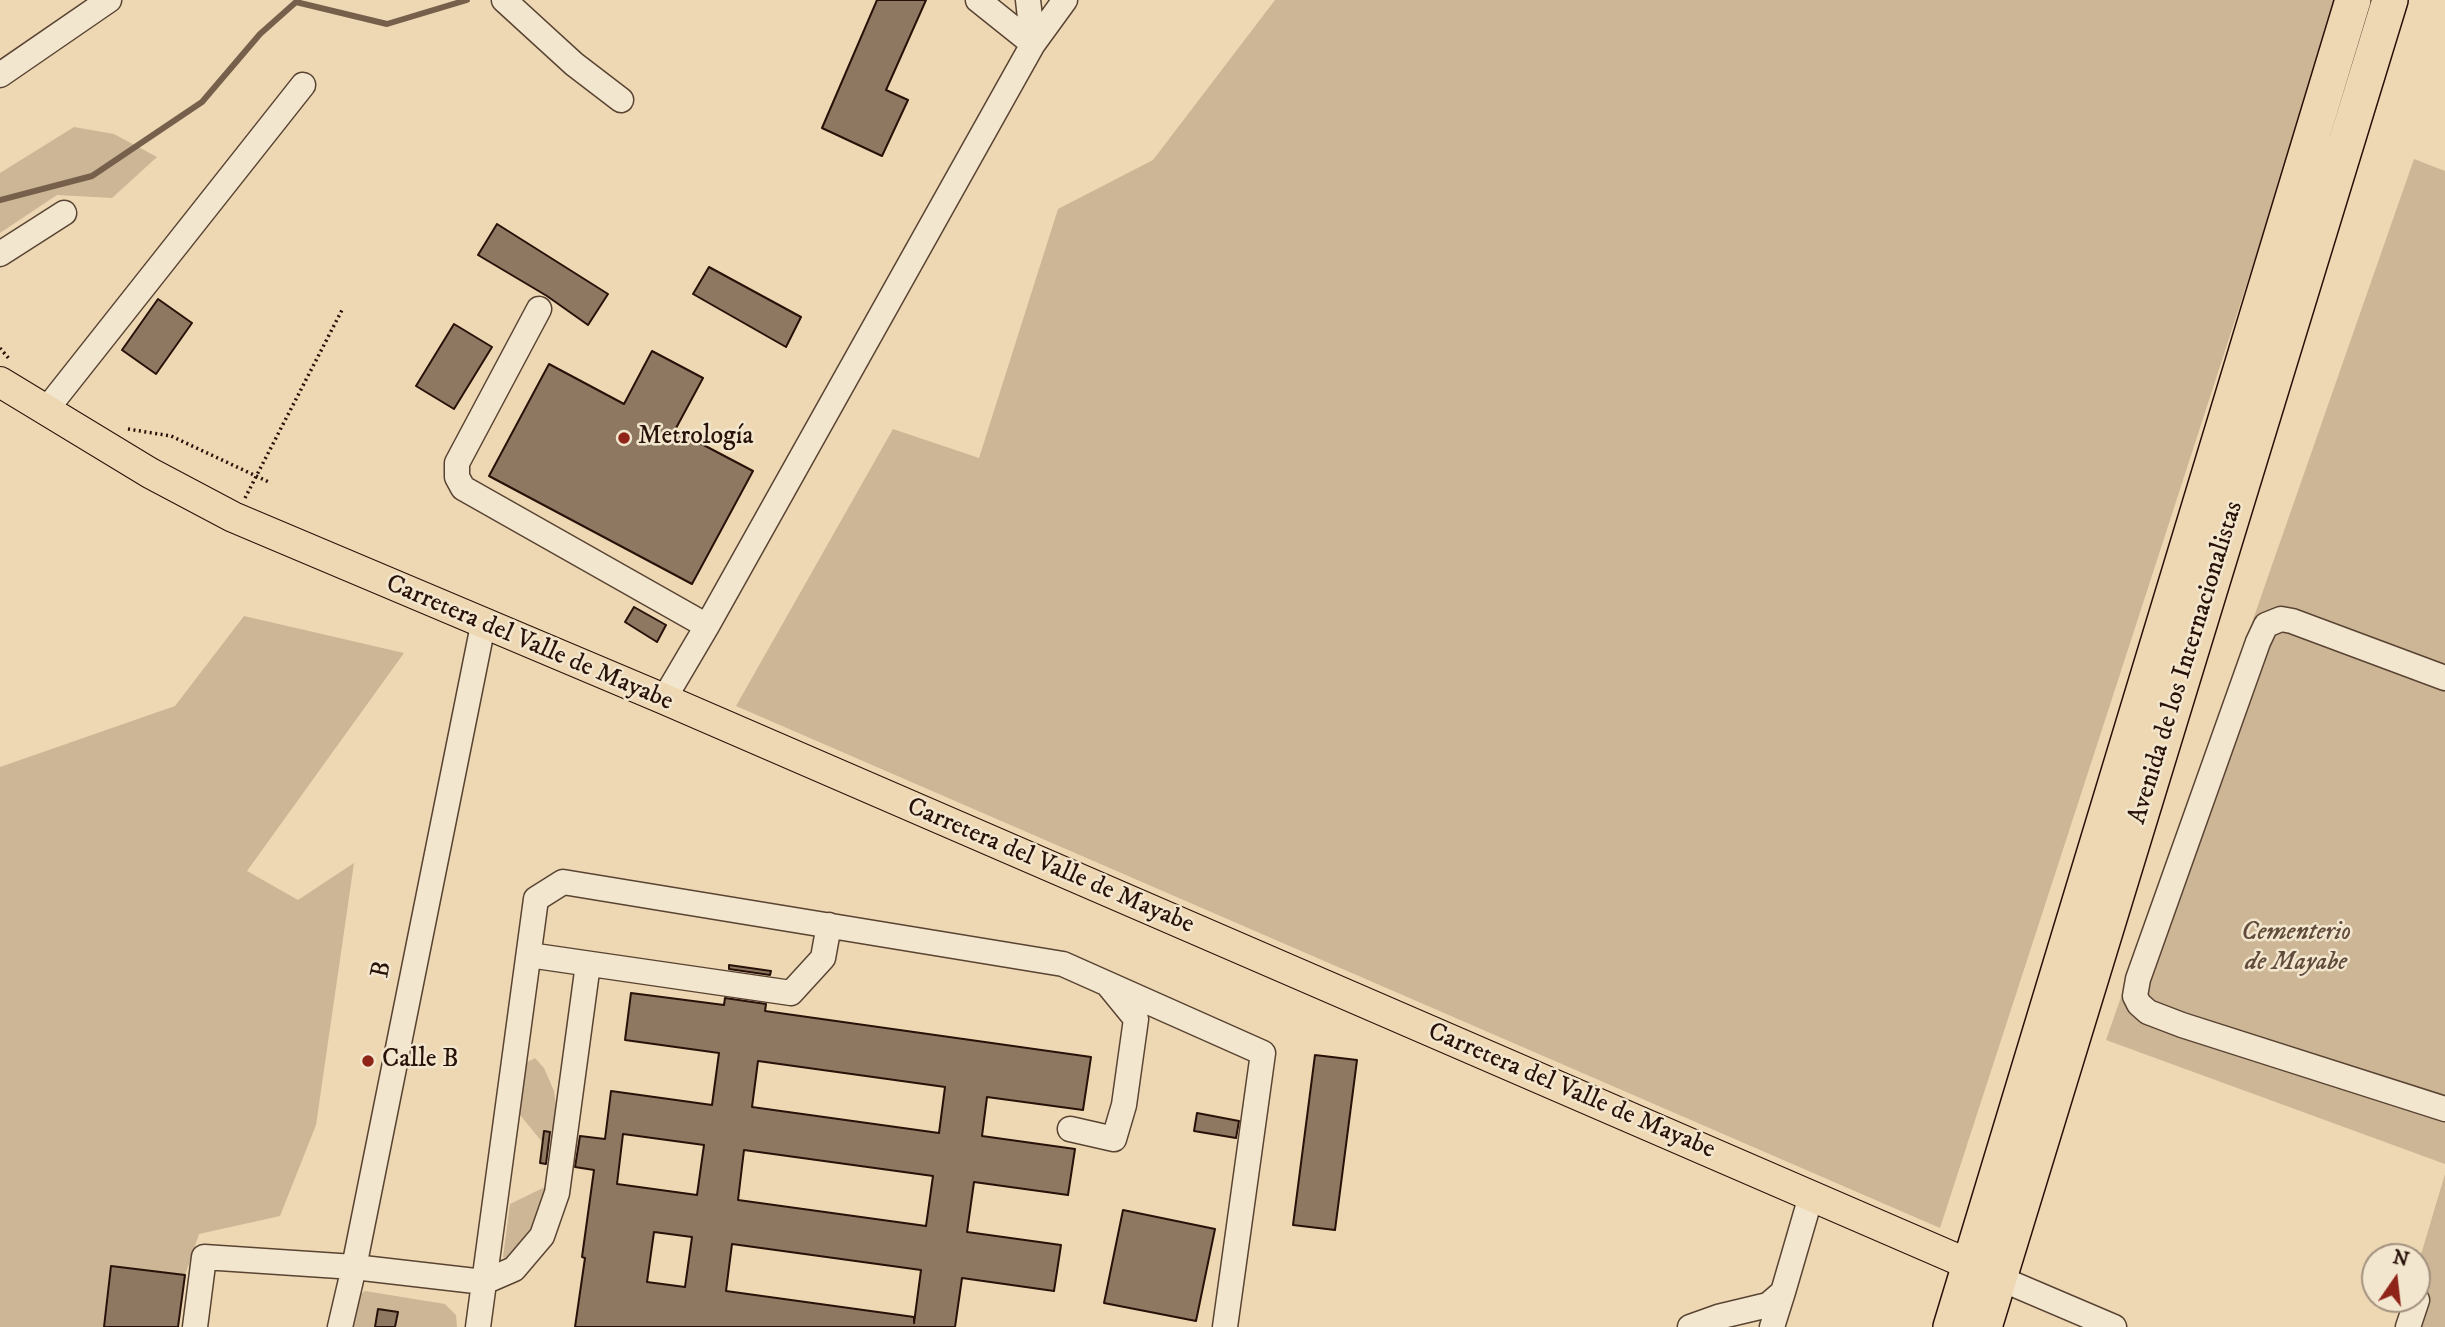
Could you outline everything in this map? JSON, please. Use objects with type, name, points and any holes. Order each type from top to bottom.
[{"type":"highway","name":"Avenida de los Internacionalistas","points":[[1984,1327],[1984,1271],[2353,0]]},
{"type":"highway","name":"Avenida de los Internacionalistas","points":[[1951,1327],[1984,1271],[2390,0]]},
{"type":"main road","name":"Carretera del Valle de Mayabe","points":[[7,373],[46,410],[150,473],[233,517],[483,625],[664,699],[1984,1271]]},
{"type":"street","points":[[0,75],[109,0]]},
{"type":"street","points":[[504,0],[574,64],[621,100]]},
{"type":"street","points":[[978,0],[1034,44]]},
{"type":"street","points":[[1028,0],[1034,44]]},
{"type":"street","points":[[664,699],[708,626],[1034,44],[1065,0]]},
{"type":"street","points":[[46,410],[303,85]]},
{"type":"street","points":[[0,254],[64,213]]},
{"type":"street","points":[[538,309],[457,463],[457,477],[463,488],[708,626]]},
{"type":"street","points":[[2445,678],[2292,621],[2281,619],[2266,625],[2138,979],[2136,996],[2148,1012],[2182,1025],[2445,1109]]},
{"type":"street","name":"B","points":[[340,1327],[483,625]]},
{"type":"street","points":[[478,1327],[536,899],[563,882],[1063,964],[1263,1053],[1226,1327]]},
{"type":"street","points":[[529,955],[791,993],[824,958],[829,925]]},
{"type":"street","points":[[195,1327],[204,1257],[354,1267],[484,1282],[514,1269],[542,1236],[558,1193],[588,964]]},
{"type":"street","points":[[1070,1129],[1114,1139],[1124,1105],[1136,1019],[1106,983]]},
{"type":"street","points":[[1772,1327],[1811,1196]]},
{"type":"street","name":"Carretera del Valle de Mayabe","points":[[1984,1271],[2114,1327]]},
{"type":"street","points":[[1690,1327],[1768,1305],[1783,1292]]},
{"type":"path","points":[[233,517],[257,477],[342,310]]},
{"type":"path","points":[[0,348],[7,373]]},
{"type":"path","points":[[124,428],[172,436],[271,483]]},
{"type":"green space","points":[[1275,0],[2339,0],[1940,1228],[736,706],[893,429],[979,458],[1058,209],[1153,160]]},
{"type":"green space","points":[[74,127],[114,134],[157,157],[112,198],[57,195],[0,233],[0,173]]},
{"type":"green space","name":"Cementerio de Mayabe","points":[[2414,159],[2445,171],[2445,1164],[2106,1040]]},
{"type":"green space","points":[[244,616],[404,653],[247,871],[298,900],[354,863],[316,1125],[280,1216],[199,1234],[185,1275],[112,1266],[104,1327],[0,1327],[0,767],[175,706]]},
{"type":"green space","points":[[535,1058],[544,1068],[554,1091],[557,1112],[556,1133],[545,1132],[543,1143],[520,1115],[524,1064]]},
{"type":"green space","points":[[2445,1174],[2445,1327],[2399,1327],[2408,1313],[2431,1313],[2431,1243],[2424,1243]]},
{"type":"green space","points":[[551,1184],[543,1215],[510,1261],[503,1257],[510,1204]]},
{"type":"green space","points":[[365,1291],[445,1304],[456,1315],[457,1327],[347,1327],[353,1299]]},
{"type":"building","points":[[877,0],[926,0],[886,90],[908,100],[882,156],[822,128]]},
{"type":"building","points":[[497,224],[608,294],[588,325],[547,296],[478,255]]},
{"type":"building","points":[[709,267],[801,317],[786,347],[693,294]]},
{"type":"building","points":[[158,299],[192,323],[156,374],[122,350]]},
{"type":"building","points":[[454,324],[492,347],[454,409],[416,386]]},
{"type":"building","points":[[652,351],[703,378],[675,430],[753,471],[692,584],[489,476],[549,364],[624,404]]},
{"type":"building","points":[[634,607],[666,625],[657,642],[625,622]]},
{"type":"building","points":[[729,965],[771,971],[770,975],[729,969]]},
{"type":"building","points":[[631,993],[724,1005],[725,998],[766,1004],[765,1011],[1091,1057],[1083,1110],[987,1097],[982,1136],[1075,1149],[1068,1195],[974,1182],[967,1232],[1061,1245],[1054,1291],[962,1278],[955,1327],[575,1327],[594,1170],[575,1167],[580,1136],[605,1139],[611,1091],[712,1105],[719,1053],[625,1040]],"holes":[[[758,1061],[945,1087],[939,1133],[752,1107]],[[623,1134],[704,1145],[697,1195],[617,1184]],[[744,1150],[933,1176],[926,1226],[738,1200]],[[654,1232],[692,1237],[685,1287],[647,1282]],[[732,1244],[921,1270],[914,1323],[914,1317],[726,1291]]]},
{"type":"building","points":[[1315,1055],[1357,1060],[1335,1230],[1293,1225]]},
{"type":"building","points":[[1197,1113],[1239,1121],[1236,1138],[1194,1131]]},
{"type":"building","points":[[544,1131],[550,1132],[546,1164],[540,1163]]},
{"type":"building","points":[[1123,1210],[1215,1229],[1196,1321],[1104,1303]]},
{"type":"building","points":[[111,1266],[185,1275],[178,1327],[104,1327]]},
{"type":"building","points":[[378,1309],[398,1312],[395,1327],[375,1327]]},
{"type":"waterway","points":[[0,200],[92,176],[202,102],[260,34],[296,2],[387,24],[467,0]]},
{"type":"place","name":"Metrología","points":[[624,438]]},
{"type":"place","name":"Calle B","points":[[368,1061]]}]
